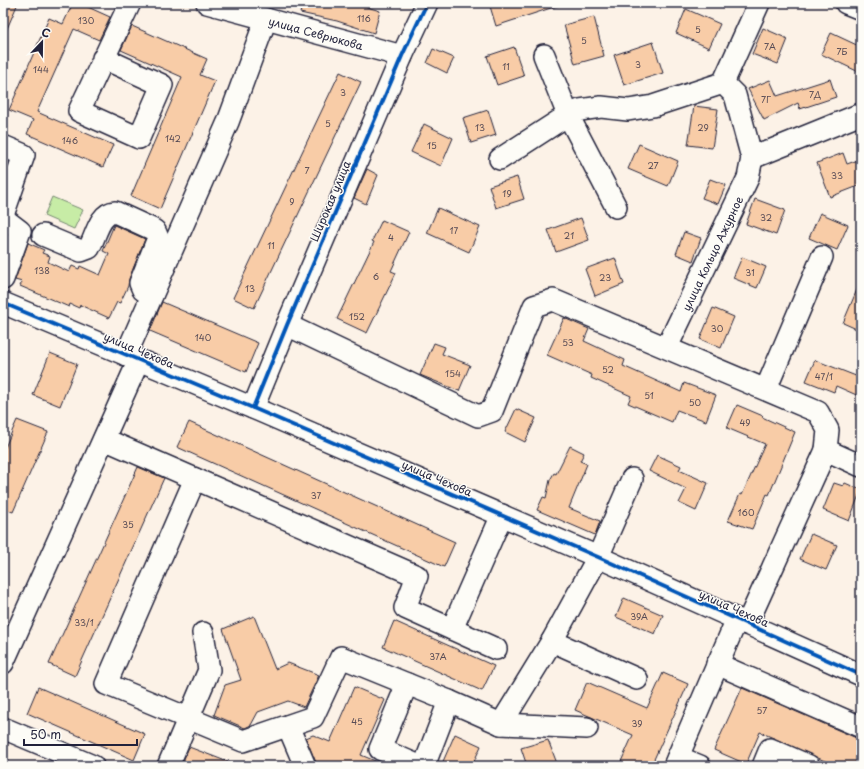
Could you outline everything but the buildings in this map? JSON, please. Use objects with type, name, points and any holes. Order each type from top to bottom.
[{"type":"street","points":[[103,58],[130,3]]},
{"type":"street","name":"улица Севрюкова","points":[[207,3],[402,56]]},
{"type":"street","name":"Широкая улица","points":[[254,408],[287,325],[402,56],[427,3]]},
{"type":"street","points":[[500,159],[568,115],[580,110],[601,107],[628,110],[653,106],[723,83],[759,3]]},
{"type":"street","points":[[846,3],[861,9]]},
{"type":"street","points":[[133,357],[152,295],[228,122],[266,19]]},
{"type":"street","points":[[544,55],[568,115],[616,207]]},
{"type":"street","name":"улица Кольцо Ажурное","points":[[667,347],[748,178],[752,158],[735,94],[723,83]]},
{"type":"street","points":[[752,158],[861,114]]},
{"type":"street","points":[[3,146],[24,155],[3,215]]},
{"type":"street","points":[[43,235],[81,251],[89,248],[103,219],[111,212],[115,212],[152,228],[158,238],[140,283],[143,290],[152,295]]},
{"type":"street","points":[[3,218],[20,231],[3,279]]},
{"type":"street","points":[[766,389],[822,257]]},
{"type":"street","points":[[287,325],[478,416],[492,411],[534,306],[553,300],[818,412],[828,430],[826,450],[742,621],[717,664],[676,761],[700,766]]},
{"type":"street","name":"улица Чехова","points":[[3,303],[254,408],[598,557],[861,675]]},
{"type":"street","name":"улица Чехова","points":[[3,663],[10,629],[104,439],[133,357]]},
{"type":"street","points":[[104,439],[417,576],[405,608],[496,649]]},
{"type":"street","points":[[826,450],[861,466]]},
{"type":"street","points":[[195,479],[106,684],[243,741],[314,717],[341,657],[501,724],[587,728]]},
{"type":"street","points":[[501,724],[552,641],[598,557],[632,479]]},
{"type":"street","points":[[452,629],[502,516]]},
{"type":"street","points":[[168,766],[209,670],[202,633]]},
{"type":"street","points":[[552,641],[637,678]]},
{"type":"street","points":[[717,664],[861,727]]},
{"type":"street","points":[[407,684],[380,749],[419,766]]},
{"type":"street","points":[[424,766],[449,701]]},
{"type":"street","points":[[288,726],[306,766]]},
{"type":"street","points":[[3,728],[93,766]]},
{"type":"street","points":[[763,766],[770,749],[809,766]]},
{"type":"green space","points":[[52,197],[83,210],[74,229],[44,216]]},
{"type":"cycle path","points":[[253,408],[402,56],[427,3]]},
{"type":"cycle path","points":[[3,303],[253,408],[598,557],[861,675]]}]
